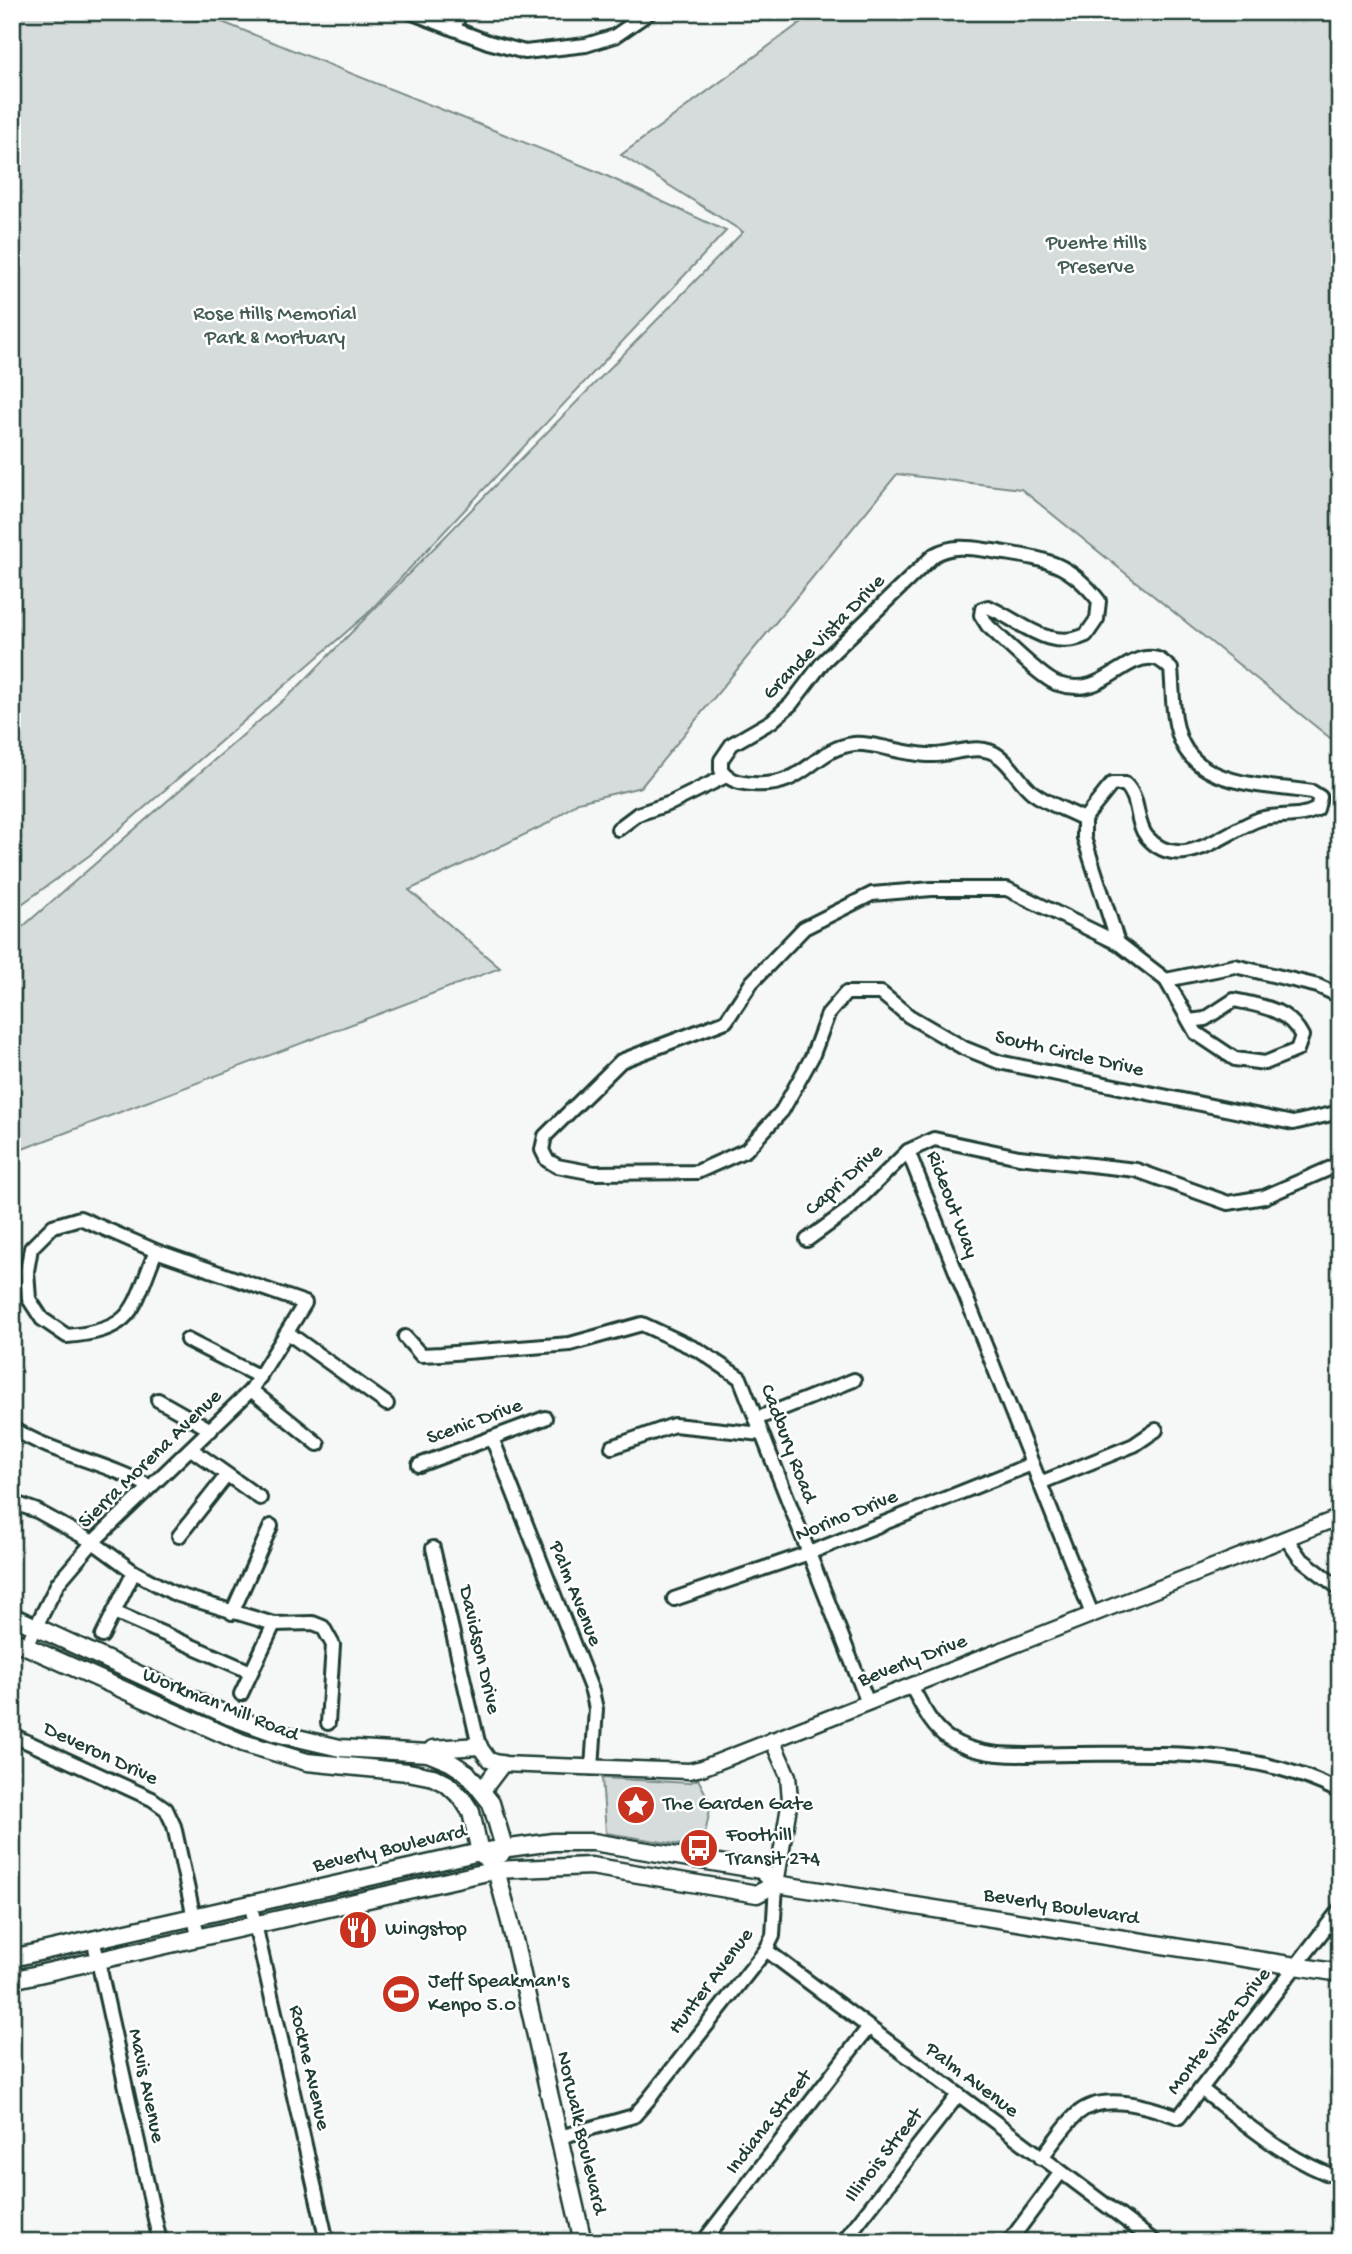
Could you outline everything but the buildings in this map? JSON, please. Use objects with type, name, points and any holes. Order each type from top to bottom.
[{"type":"main road","name":"Workman Mill Road","points":[[12,1616],[229,1716],[276,1733],[340,1748],[428,1753],[467,1773],[483,1789],[494,1812],[504,1847]]},
{"type":"main road","name":"Workman Mill Road","points":[[19,1643],[243,1743],[307,1762],[433,1777],[447,1784],[463,1798],[471,1812],[480,1852],[496,1870]]},
{"type":"main road","points":[[337,1767],[340,1748]]},
{"type":"main road","points":[[428,1753],[433,1749],[490,1757],[483,1789]]},
{"type":"main road","name":"Beverly Boulevard","points":[[12,1958],[250,1902],[504,1847],[593,1842],[761,1870],[776,1884],[1340,1973]]},
{"type":"main road","points":[[496,1870],[504,1847]]},
{"type":"main road","name":"Beverly Boulevard","points":[[12,1980],[496,1870],[591,1866],[757,1894],[776,1884]]},
{"type":"main road","name":"Norwalk Boulevard","points":[[496,1870],[560,2137],[580,2241]]},
{"type":"street","points":[[410,12],[525,52],[586,45],[615,36],[650,12]]},
{"type":"street","points":[[454,29],[460,12]]},
{"type":"street","name":"Grande Vista Drive","points":[[726,776],[721,770],[721,760],[732,744],[772,720],[791,704],[822,662],[934,555],[948,548],[958,547],[1038,556],[1082,581],[1099,601],[1097,619],[1086,635],[1062,641],[1042,637],[988,607],[982,609],[981,615],[988,626],[1054,683],[1072,688],[1086,688],[1152,657],[1162,661],[1171,669],[1177,730],[1194,762],[1219,779],[1312,792],[1320,797],[1321,802],[1308,814],[1255,820],[1194,852],[1179,853],[1148,838],[1139,823],[1134,792],[1125,784],[1112,784],[1084,819]]},
{"type":"street","points":[[618,829],[638,814],[671,803],[726,776],[738,783],[781,784],[796,778],[834,749],[856,744],[934,755],[963,750],[986,750],[1000,757],[1034,793],[1084,819],[1084,838],[1089,860],[1118,943],[1166,980],[1189,1021],[1196,1033],[1235,1059],[1265,1063],[1297,1050],[1302,1036],[1295,1024],[1275,1009],[1234,1000],[1205,1019],[1189,1021]]},
{"type":"street","name":"South Circle Drive","points":[[1118,943],[1007,889],[932,889],[872,894],[804,928],[752,982],[726,1021],[621,1061],[545,1136],[542,1150],[547,1160],[557,1166],[594,1172],[697,1172],[746,1150],[782,1111],[812,1057],[828,1014],[846,993],[881,993],[909,1016],[964,1048],[999,1062],[1293,1123],[1340,1112]]},
{"type":"street","points":[[1166,980],[1235,966],[1318,986],[1340,996]]},
{"type":"street","name":"Rideout Way","points":[[1092,1614],[908,1150],[925,1142],[943,1139],[1019,1157],[1136,1170],[1228,1203],[1264,1197],[1340,1164]]},
{"type":"street","name":"Capri Drive","points":[[807,1240],[847,1211],[908,1150]]},
{"type":"street","points":[[80,1218],[156,1251],[129,1315],[101,1333],[66,1336],[42,1319],[29,1298],[27,1271],[31,1248],[53,1226],[80,1218]]},
{"type":"street","name":"Sierra Morena Avenue","points":[[19,1643],[36,1627],[58,1583],[93,1542],[251,1390],[305,1303],[156,1251]]},
{"type":"street","name":"Cadbury Road","points":[[405,1337],[421,1355],[441,1354],[570,1344],[642,1324],[700,1351],[740,1378],[868,1703]]},
{"type":"street","points":[[288,1334],[387,1404]]},
{"type":"street","points":[[187,1340],[260,1377]]},
{"type":"street","points":[[756,1419],[854,1380]]},
{"type":"street","points":[[251,1390],[318,1444]]},
{"type":"street","points":[[158,1400],[211,1430]]},
{"type":"street","name":"Scenic Drive","points":[[419,1465],[545,1418]]},
{"type":"street","points":[[612,1447],[674,1426],[762,1434]]},
{"type":"street","points":[[12,1428],[35,1443],[122,1471],[150,1487]]},
{"type":"street","points":[[1040,1483],[1134,1446],[1156,1430]]},
{"type":"street","name":"Palm Avenue","points":[[492,1438],[592,1691],[596,1709],[592,1768]]},
{"type":"street","points":[[191,1449],[260,1497]]},
{"type":"street","name":"Norino Drive","points":[[674,1600],[809,1553],[1032,1464]]},
{"type":"street","points":[[179,1536],[227,1475]]},
{"type":"street","points":[[12,1502],[37,1511],[93,1542],[134,1572],[175,1594],[274,1624],[313,1623],[329,1634],[333,1645],[328,1723]]},
{"type":"street","name":"Beverly Drive","points":[[490,1757],[592,1768],[689,1771],[1340,1517]]},
{"type":"street","points":[[232,1613],[271,1526]]},
{"type":"street","points":[[1286,1538],[1300,1558],[1340,1589]]},
{"type":"street","name":"Davidson Drive","points":[[433,1548],[490,1757]]},
{"type":"street","points":[[102,1636],[134,1572]]},
{"type":"street","points":[[114,1612],[251,1672]]},
{"type":"street","points":[[241,1695],[274,1624]]},
{"type":"street","points":[[911,1686],[931,1721],[946,1737],[976,1750],[1029,1754],[1191,1755],[1246,1759],[1286,1770],[1340,1793]]},
{"type":"street","name":"Deveron Drive","points":[[12,1735],[152,1799],[166,1809],[174,1826],[198,1936]]},
{"type":"street","name":"Hunter Avenue","points":[[560,2137],[634,2116],[766,1950],[773,1936],[776,1884],[790,1800],[788,1776],[772,1740]]},
{"type":"street","name":"Rockne Avenue","points":[[250,1902],[327,2242]]},
{"type":"street","name":"Monte Vista Drive","points":[[1041,2158],[1078,2113],[1106,2102],[1149,2107],[1179,2117],[1340,1909]]},
{"type":"street","name":"Mavis Avenue","points":[[93,1938],[160,2242]]},
{"type":"street","name":"Palm Avenue","points":[[766,1950],[1155,2242]]},
{"type":"street","name":"Indiana Street","points":[[703,2242],[868,2028]]},
{"type":"street","points":[[1201,2088],[1259,2133],[1297,2158],[1340,2178]]},
{"type":"street","name":"Illinois Street","points":[[843,2242],[958,2095]]},
{"type":"street","points":[[1009,2242],[1061,2172]]},
{"type":"green space","name":"Rose Hills Memorial Park & Mortuary","points":[[12,12],[197,12],[596,171],[726,231],[367,614],[90,855],[12,911]]},
{"type":"green space","name":"Puente Hills Preserve","points":[[815,12],[1340,12],[1340,746],[1021,489],[897,474],[641,787],[578,802],[547,824],[409,890],[500,968],[12,1153],[12,936],[296,689],[743,232],[621,155]]},
{"type":"green space","points":[[602,1778],[689,1783],[698,1779],[711,1804],[703,1844],[696,1842],[694,1847],[606,1833]]},
{"type":"place","name":"The Garden Gate","points":[[636,1805]]},
{"type":"place","name":"Foothill Transit 274","points":[[699,1848]]},
{"type":"place","name":"Wingstop","points":[[358,1930]]},
{"type":"place","name":"Jeff Speakman's Kenpo 5.0","points":[[401,1994]]}]
